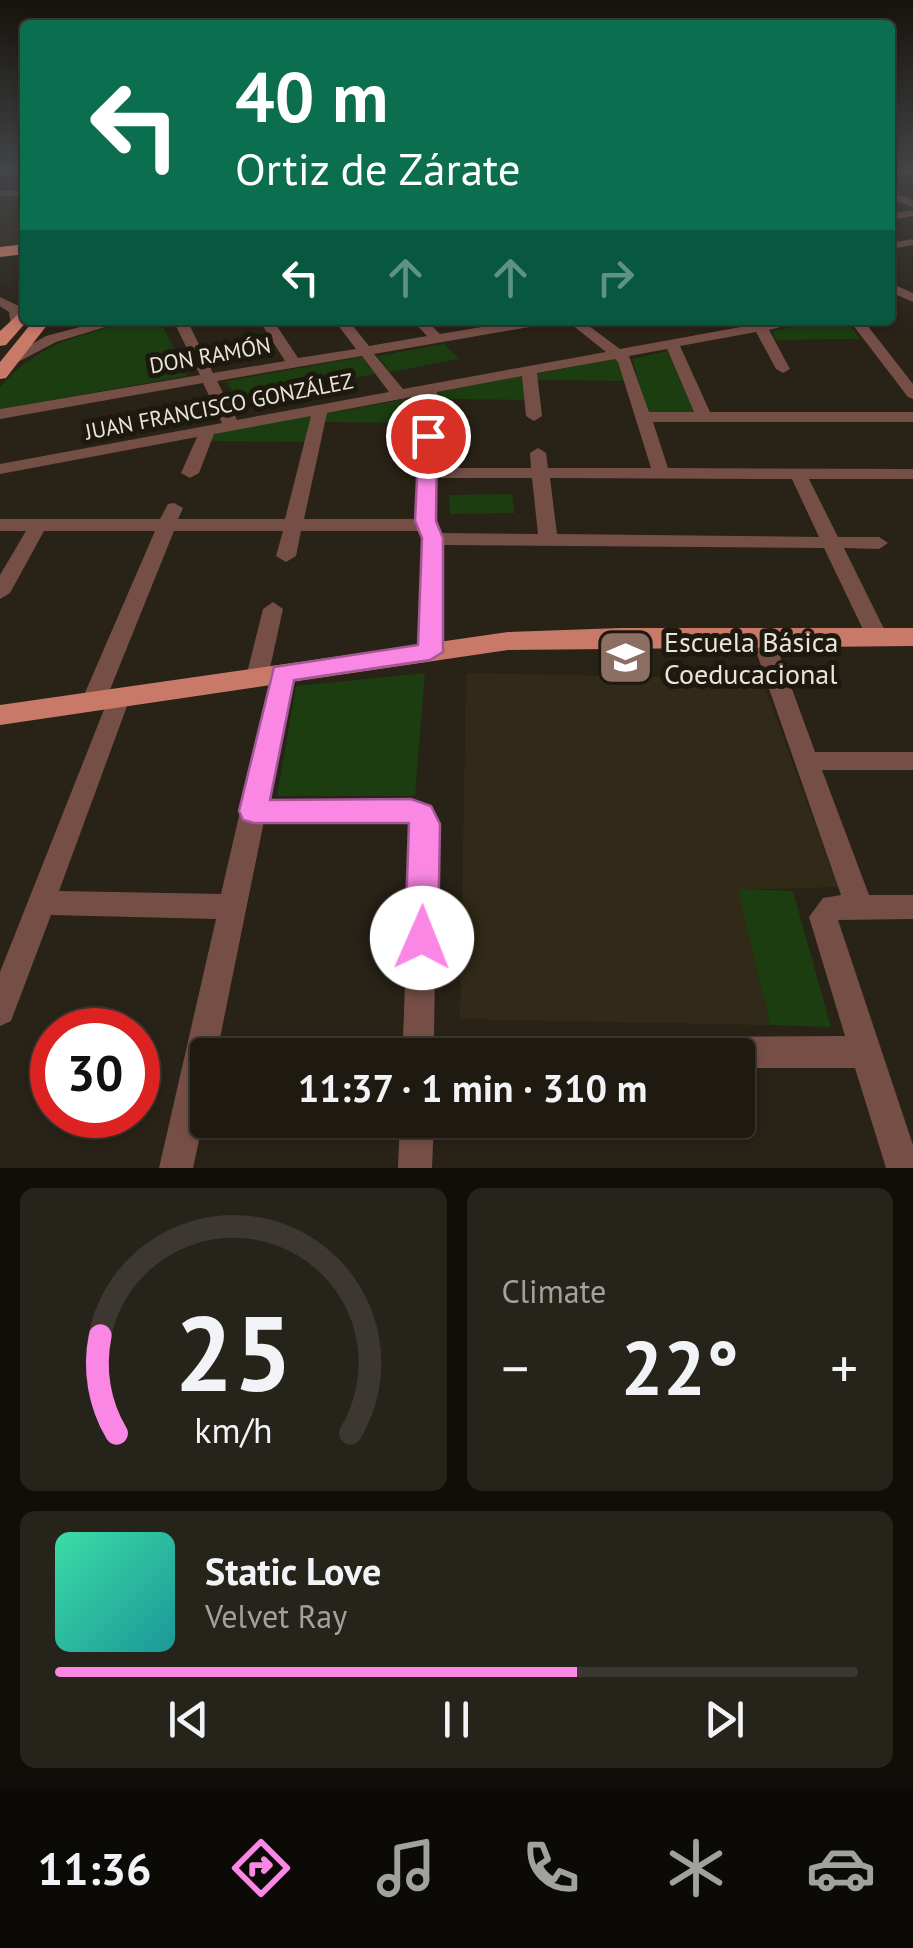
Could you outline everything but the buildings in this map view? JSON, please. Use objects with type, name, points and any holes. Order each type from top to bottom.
[{"type":"main road","points":[[0,342],[23,325]]},
{"type":"main road","points":[[0,374],[13,359],[24,325]]},
{"type":"main road","points":[[26,325],[51,340]]},
{"type":"main road","points":[[0,716],[430,652],[570,638],[913,637]]},
{"type":"street","points":[[0,302],[16,310],[20,317]]},
{"type":"street","points":[[13,359],[51,340],[104,325]]},
{"type":"street","points":[[182,325],[232,427]]},
{"type":"street","points":[[269,325],[294,364]]},
{"type":"street","points":[[345,325],[399,395]]},
{"type":"street","points":[[424,325],[437,339]]},
{"type":"street","name":"DON RAMÓN","points":[[0,414],[437,339],[496,325]]},
{"type":"street","points":[[579,325],[624,360],[660,474]]},
{"type":"street","name":"JUAN FRANCISCO GONZÁLEZ","points":[[0,470],[776,325]]},
{"type":"street","points":[[860,325],[913,394]]},
{"type":"street","points":[[761,328],[783,369]]},
{"type":"street","points":[[672,344],[704,416]]},
{"type":"street","points":[[894,370],[913,370]]},
{"type":"street","points":[[528,371],[534,416]]},
{"type":"street","points":[[430,390],[426,473],[430,652]]},
{"type":"street","points":[[286,556],[320,410]]},
{"type":"street","points":[[642,416],[913,417]]},
{"type":"street","points":[[190,473],[206,432]]},
{"type":"street","points":[[538,452],[548,540]]},
{"type":"street","points":[[426,473],[913,474]]},
{"type":"street","points":[[798,474],[877,637]]},
{"type":"street","points":[[0,1011],[41,902],[170,517]]},
{"type":"street","points":[[0,525],[170,517],[548,540],[879,543]]},
{"type":"street","points":[[0,592],[38,526]]},
{"type":"street","points":[[204,1038],[254,811],[270,675],[273,609]]},
{"type":"street","points":[[762,637],[860,907]]},
{"type":"street","points":[[806,761],[913,761]]},
{"type":"street","points":[[254,811],[411,811],[424,818],[418,1038]]},
{"type":"street","points":[[41,902],[233,907]]},
{"type":"street","points":[[903,1168],[824,922],[825,912],[833,907],[913,907]]},
{"type":"street","points":[[755,1052],[866,1052]]},
{"type":"street","points":[[176,1168],[190,1104]]},
{"type":"street","points":[[416,1168],[417,1138]]},
{"type":"shaded area","points":[[0,223],[20,223],[20,247],[0,249]]},
{"type":"shaded area","points":[[466,673],[762,679],[838,887],[739,890],[770,1025],[460,1019]]},
{"type":"green space","points":[[117,325],[162,325],[187,376],[0,409],[0,387],[15,372],[45,351]]},
{"type":"green space","points":[[803,325],[850,325],[860,339],[776,340],[772,331]]},
{"type":"green space","points":[[444,344],[459,359],[390,372],[377,356]]},
{"type":"green space","points":[[667,351],[694,412],[648,413],[632,359]]},
{"type":"green space","points":[[362,357],[375,374],[236,399],[226,381]]},
{"type":"green space","points":[[618,358],[624,381],[535,380],[535,374]]},
{"type":"green space","points":[[526,375],[528,400],[436,399],[437,392]]},
{"type":"green space","points":[[422,396],[419,423],[325,422],[326,414]]},
{"type":"green space","points":[[314,414],[307,442],[209,441],[212,434]]},
{"type":"green space","points":[[512,494],[515,513],[450,514],[449,495]]},
{"type":"green space","points":[[425,673],[415,796],[277,796],[296,686]]},
{"type":"green space","points":[[738,889],[793,891],[831,1027],[770,1025]]},
{"type":"place","name":"Escuela Básica Coeducacional","points":[[625,658]]},
{"type":"route","points":[[422,938],[425,824],[421,814],[254,811],[283,673],[430,652],[432,538],[426,521],[428,436]]}]
